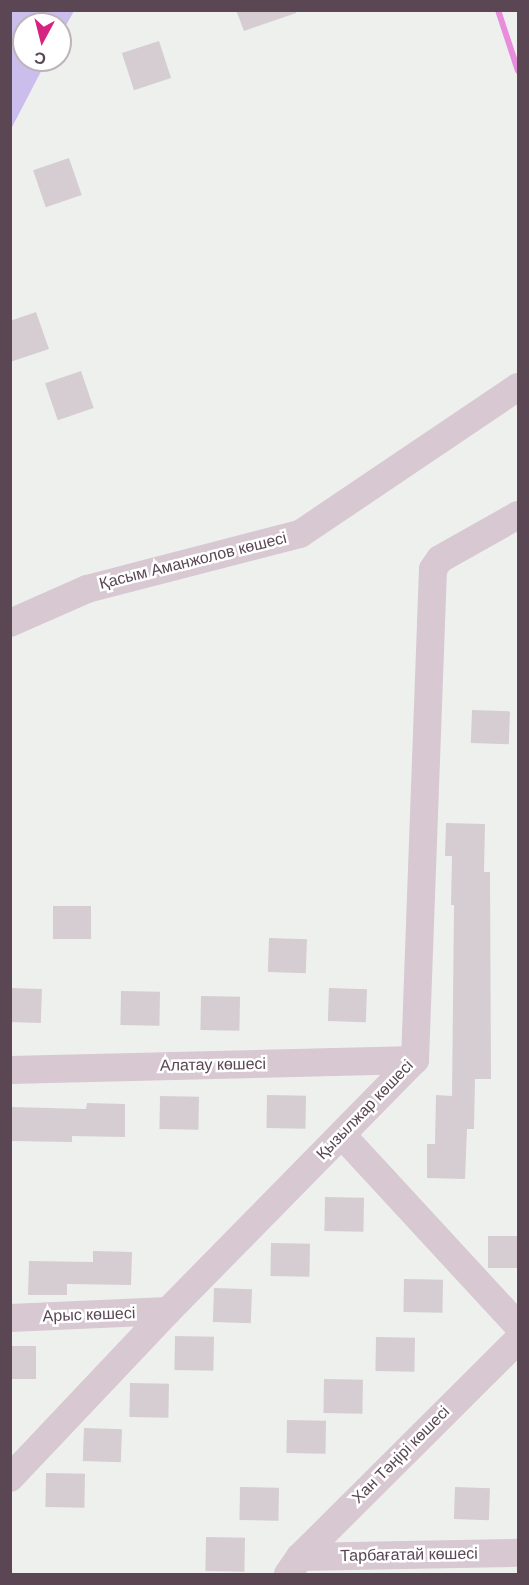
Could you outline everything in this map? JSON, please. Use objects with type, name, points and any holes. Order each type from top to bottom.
[{"type":"street","name":"Қасым Аманжолов көшесі","points":[[10,623],[87,589],[300,534],[519,387]]},
{"type":"street","name":"Қызылжар көшесі","points":[[10,1478],[168,1311],[415,1060],[433,569],[440,559],[519,515]]},
{"type":"street","name":"Алатау көшесі","points":[[10,1070],[415,1060]]},
{"type":"street","points":[[342,1135],[519,1326]]},
{"type":"street","name":"Арыс көшесі","points":[[10,1318],[168,1311]]},
{"type":"street","name":"Хан Тәңірі көшесі","points":[[294,1566],[519,1340]]},
{"type":"street","name":"Тарбағатай көшесі","points":[[294,1566],[519,1553]]},
{"type":"shaded area","points":[[11,10],[74,11],[72,15],[72,12],[12,12],[12,72],[41,72],[11,129]]},
{"type":"building","points":[[236,10],[296,10],[296,13],[244,31]]},
{"type":"building","points":[[159,41],[171,78],[134,90],[122,53]]},
{"type":"building","points":[[69,158],[82,195],[46,207],[33,170]]},
{"type":"building","points":[[36,312],[49,349],[10,362],[10,321]]},
{"type":"building","points":[[81,371],[94,408],[58,420],[45,383]]},
{"type":"building","points":[[472,710],[510,711],[509,744],[471,743]]},
{"type":"building","points":[[446,823],[485,824],[484,872],[490,872],[491,1079],[475,1079],[474,1129],[467,1129],[465,1179],[427,1178],[427,1144],[435,1144],[436,1095],[452,1096],[454,905],[451,905],[452,856],[445,856]]},
{"type":"building","points":[[53,906],[91,906],[91,939],[53,939]]},
{"type":"building","points":[[269,938],[307,939],[306,973],[268,972]]},
{"type":"building","points":[[10,988],[42,989],[41,1023],[10,1022]]},
{"type":"building","points":[[329,988],[367,989],[366,1022],[328,1021]]},
{"type":"building","points":[[121,991],[160,992],[159,1026],[120,1025]]},
{"type":"building","points":[[201,996],[240,997],[239,1031],[200,1030]]},
{"type":"building","points":[[267,1095],[306,1096],[305,1129],[266,1128]]},
{"type":"building","points":[[160,1096],[199,1097],[198,1130],[159,1129]]},
{"type":"building","points":[[87,1103],[125,1104],[125,1137],[72,1136],[72,1142],[10,1141],[10,1107],[86,1109]]},
{"type":"building","points":[[325,1197],[364,1198],[363,1232],[324,1231]]},
{"type":"building","points":[[488,1236],[518,1236],[518,1268],[488,1268]]},
{"type":"building","points":[[271,1243],[310,1244],[309,1277],[270,1276]]},
{"type":"building","points":[[93,1251],[132,1252],[131,1285],[67,1284],[67,1295],[28,1295],[29,1261],[93,1262]]},
{"type":"building","points":[[404,1279],[443,1280],[442,1313],[403,1312]]},
{"type":"building","points":[[214,1288],[252,1289],[251,1323],[213,1322]]},
{"type":"building","points":[[175,1336],[214,1337],[213,1371],[174,1370]]},
{"type":"building","points":[[376,1337],[415,1338],[414,1372],[375,1371]]},
{"type":"building","points":[[10,1346],[36,1346],[36,1379],[10,1379]]},
{"type":"building","points":[[324,1379],[363,1380],[362,1414],[323,1413]]},
{"type":"building","points":[[130,1383],[169,1384],[168,1418],[129,1417]]},
{"type":"building","points":[[287,1420],[326,1421],[325,1454],[286,1453]]},
{"type":"building","points":[[84,1428],[122,1429],[121,1462],[83,1461]]},
{"type":"building","points":[[46,1473],[85,1474],[84,1508],[45,1507]]},
{"type":"building","points":[[240,1487],[279,1488],[278,1521],[239,1520]]},
{"type":"building","points":[[455,1487],[490,1488],[489,1520],[454,1519]]},
{"type":"building","points":[[206,1537],[245,1538],[244,1572],[205,1571]]},
{"type":"waterway","points":[[498,10],[518,71]]}]
